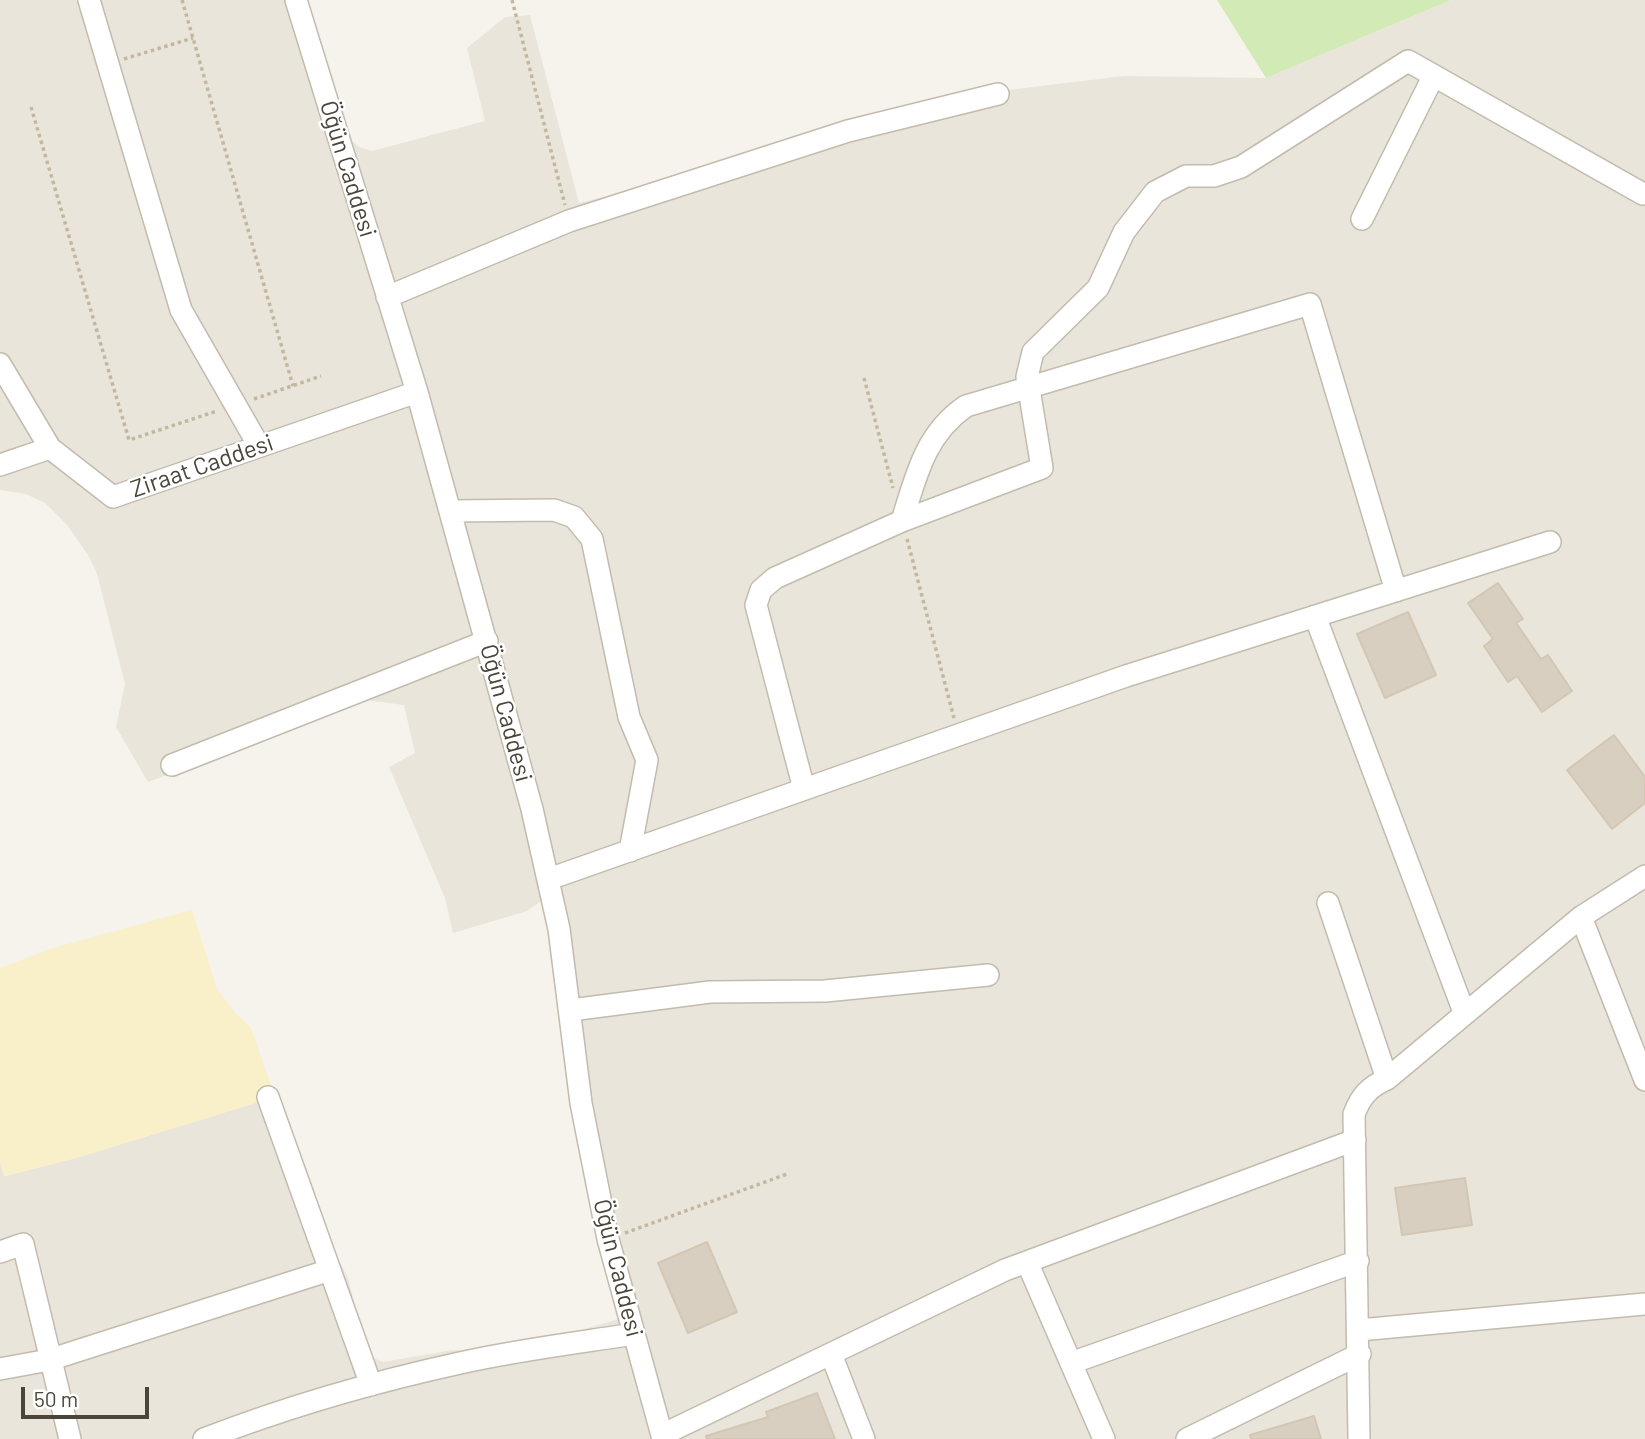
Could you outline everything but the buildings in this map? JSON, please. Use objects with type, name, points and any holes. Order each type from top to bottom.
[{"type":"street","points":[[89,0],[181,310],[259,446]]},
{"type":"street","name":"Öğün Caddesi","points":[[296,0],[416,392],[487,641],[549,879],[571,1010],[581,1103],[608,1240],[662,1437]]},
{"type":"street","points":[[804,789],[757,605],[758,597],[770,581],[902,521],[1042,468],[1027,368],[1034,352],[1098,288],[1124,232],[1163,186],[1186,176],[1214,176],[1241,167],[1408,61],[1644,194]]},
{"type":"street","points":[[1362,219],[1433,77]]},
{"type":"street","points":[[387,297],[569,221],[848,131],[998,94]]},
{"type":"street","points":[[902,521],[918,466],[931,441],[944,424],[966,405],[1310,304],[1396,591]]},
{"type":"street","points":[[0,364],[50,448],[0,465]]},
{"type":"street","name":"Ziraat Caddesi","points":[[50,448],[113,497],[416,392]]},
{"type":"street","points":[[450,511],[554,510],[574,517],[592,539],[629,717],[647,760],[630,850]]},
{"type":"street","points":[[549,879],[1126,676],[1550,542]]},
{"type":"street","points":[[1315,616],[1464,1012]]},
{"type":"street","points":[[172,765],[487,641]]},
{"type":"street","points":[[1359,1439],[1360,1354],[1354,1114],[1358,1103],[1372,1086],[1387,1079],[1581,916],[1645,876]]},
{"type":"street","points":[[1328,903],[1387,1079]]},
{"type":"street","points":[[1581,916],[1645,1080]]},
{"type":"street","points":[[571,1010],[687,993],[825,991],[988,975]]},
{"type":"street","points":[[268,1097],[371,1385]]},
{"type":"street","points":[[662,1437],[1027,1262],[1355,1140]]},
{"type":"street","points":[[0,1252],[23,1244],[70,1439]]},
{"type":"street","points":[[1071,1363],[1358,1261]]},
{"type":"street","points":[[1027,1262],[1104,1439]]},
{"type":"street","points":[[0,1369],[49,1360],[330,1270]]},
{"type":"street","points":[[1359,1330],[1645,1304]]},
{"type":"street","points":[[204,1439],[267,1415],[462,1362],[634,1334]]},
{"type":"street","points":[[831,1354],[864,1439]]},
{"type":"street","points":[[1187,1439],[1360,1354]]},
{"type":"path","points":[[182,0],[293,386]]},
{"type":"path","points":[[512,0],[569,221]]},
{"type":"path","points":[[108,65],[192,38]]},
{"type":"path","points":[[31,107],[129,440],[321,376]]},
{"type":"path","points":[[864,378],[958,735]]},
{"type":"path","points":[[608,1240],[787,1174]]},
{"type":"shaded area","points":[[0,0],[307,0],[346,135],[359,147],[372,151],[485,121],[467,48],[505,17],[530,15],[579,203],[782,151],[983,93],[1124,76],[1266,78],[1451,0],[1645,0],[1645,1439],[0,1439],[0,1162],[5,1176],[76,1158],[275,1097],[318,1221],[348,1278],[365,1345],[373,1358],[383,1362],[452,1350],[477,1351],[569,1334],[631,1315],[548,896],[527,911],[453,933],[445,898],[389,767],[415,753],[404,705],[366,700],[148,782],[116,727],[125,684],[97,574],[88,555],[67,525],[45,503],[26,494],[0,490]]},
{"type":"green space","points":[[1217,0],[1451,0],[1266,78]]},
{"type":"sand","points":[[192,910],[217,989],[251,1028],[275,1097],[76,1158],[4,1176],[0,1162],[0,968],[53,948]]}]
